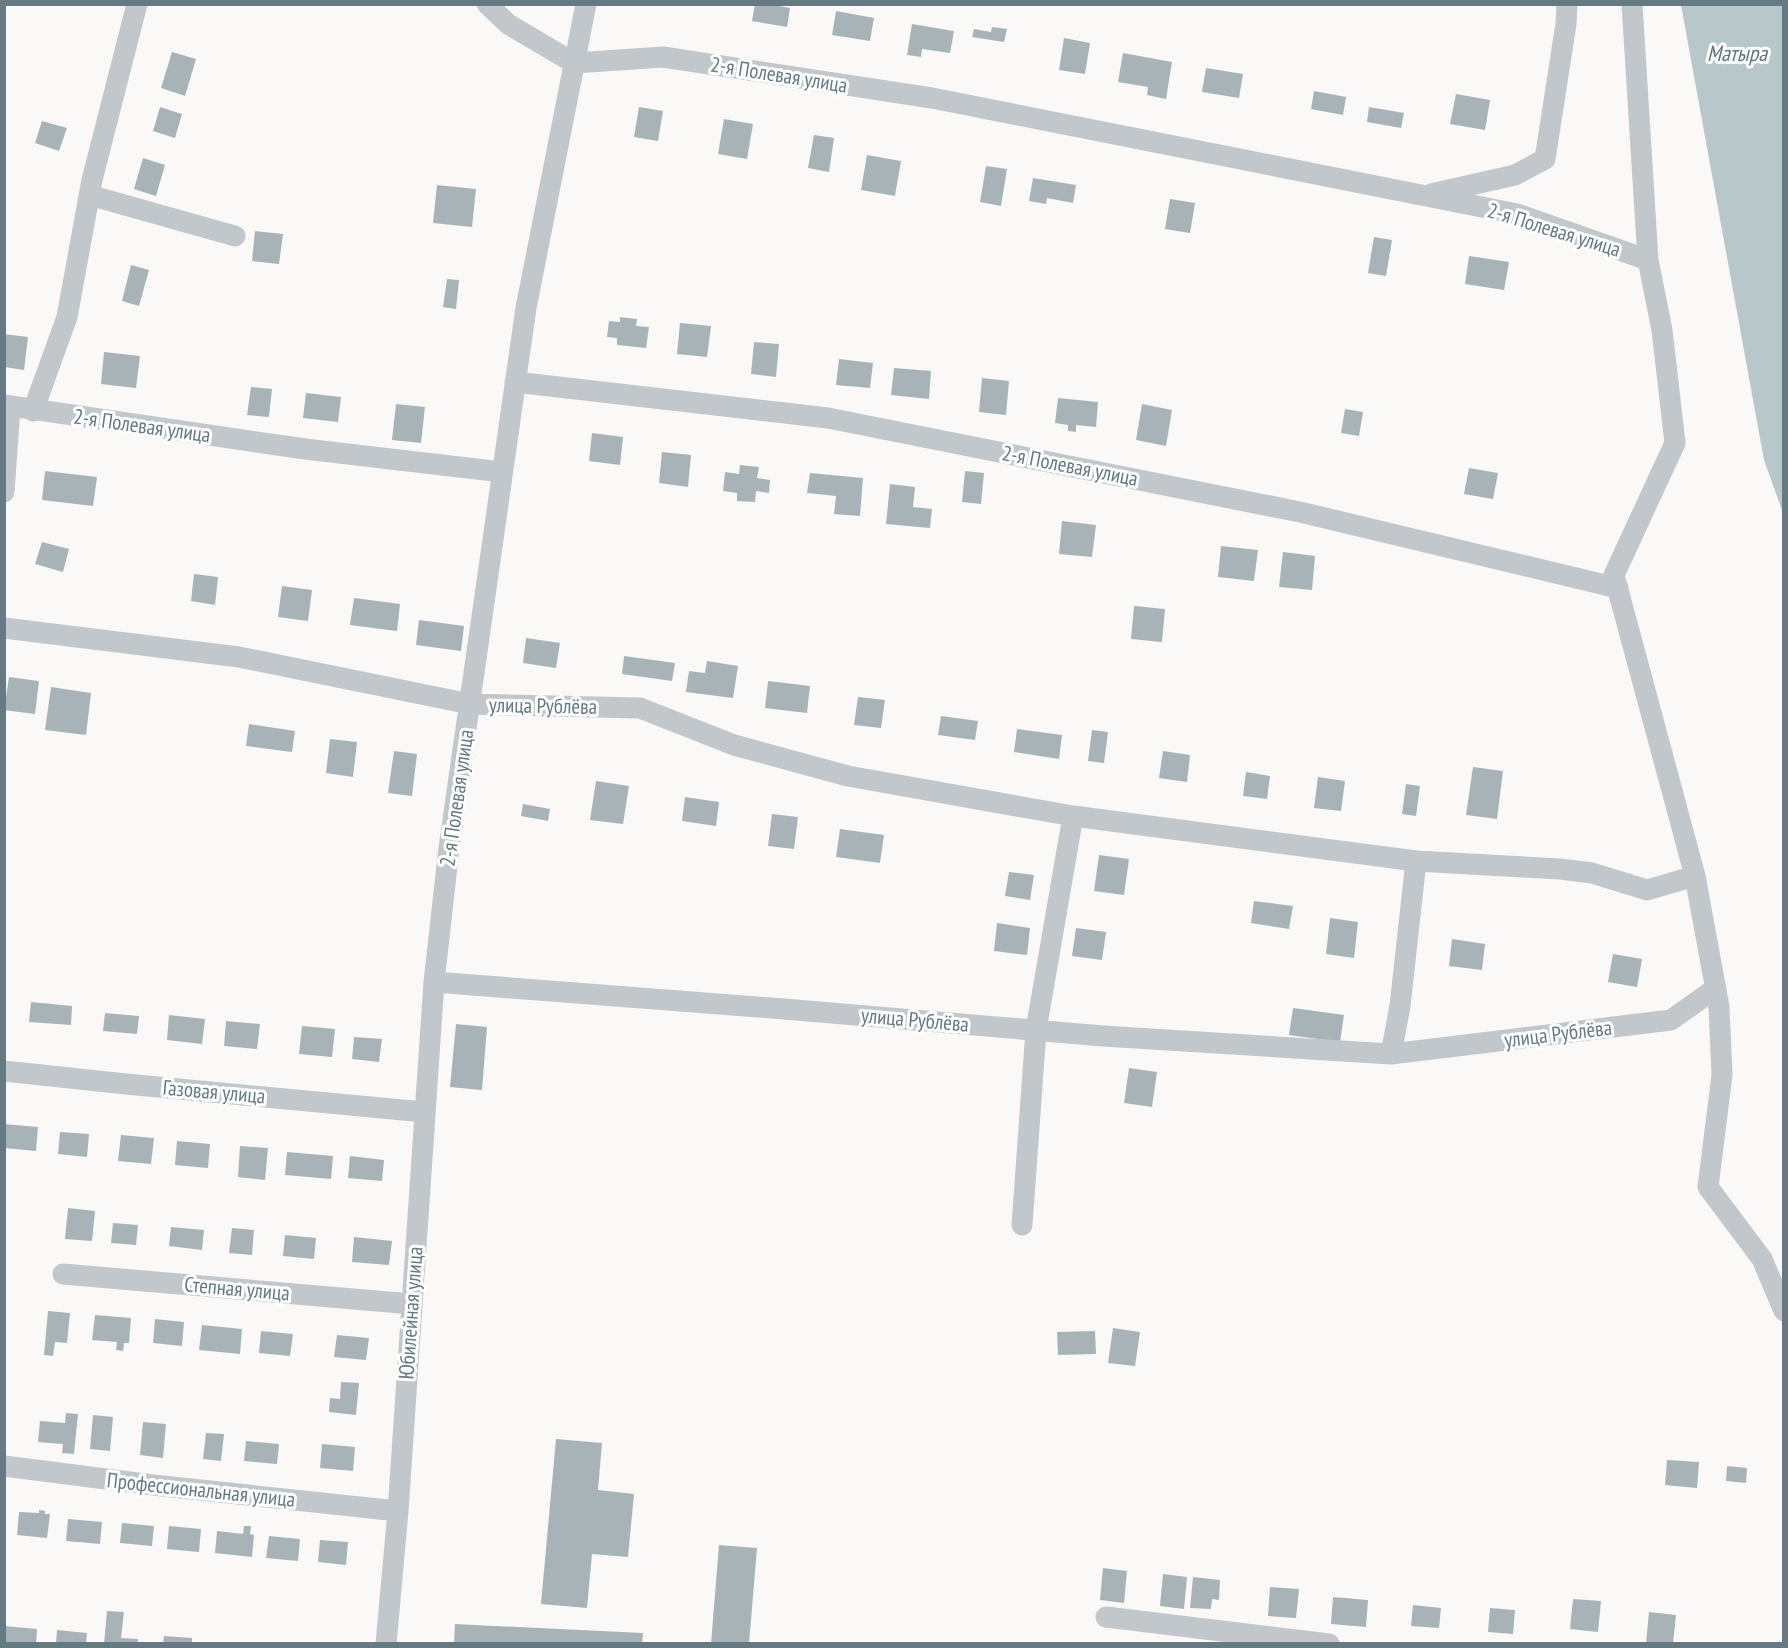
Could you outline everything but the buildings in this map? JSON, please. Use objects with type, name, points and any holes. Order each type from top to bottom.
[{"type":"street","points":[[33,411],[67,317],[89,195],[137,4]]},
{"type":"street","points":[[487,4],[508,24],[574,63]]},
{"type":"street","name":"2-я Полевая улица","points":[[434,982],[449,848],[526,308],[586,4]]},
{"type":"street","points":[[1425,196],[1515,175],[1545,159],[1566,24],[1567,4]]},
{"type":"street","points":[[1632,4],[1648,260],[1662,330],[1676,443],[1614,575],[1695,876],[1719,1007],[1722,1075],[1708,1187],[1762,1259],[1784,1311]]},
{"type":"street","name":"2-я Полевая улица","points":[[574,63],[663,57],[932,98],[1518,214],[1648,260]]},
{"type":"street","points":[[89,195],[235,236]]},
{"type":"street","name":"2-я Полевая улица","points":[[515,382],[828,418],[1300,512],[1618,588]]},
{"type":"street","name":"2-я Полевая улица","points":[[4,492],[7,406],[305,449],[502,472]]},
{"type":"street","name":"улица Рублёва","points":[[4,628],[239,657],[470,704],[640,708],[734,745],[848,776],[1073,816],[1416,861],[1560,869],[1592,873],[1647,890],[1695,876]]},
{"type":"street","points":[[1022,1225],[1036,1030],[1073,816]]},
{"type":"street","points":[[1391,1054],[1400,1006],[1416,861]]},
{"type":"street","name":"улица Рублёва","points":[[434,982],[1103,1036],[1391,1054],[1671,1020],[1716,988]]},
{"type":"street","name":"Юбилейная улица","points":[[386,1644],[398,1511],[434,982]]},
{"type":"street","name":"Газовая улица","points":[[4,1071],[138,1086],[424,1112]]},
{"type":"street","name":"Степная улица","points":[[63,1274],[412,1304]]},
{"type":"street","name":"Профессиональная улица","points":[[4,1466],[153,1485],[398,1511]]},
{"type":"street","points":[[1106,1617],[1329,1644]]},
{"type":"water","name":"Матыра","points":[[1681,5],[1783,5],[1783,513],[1764,460]]}]
